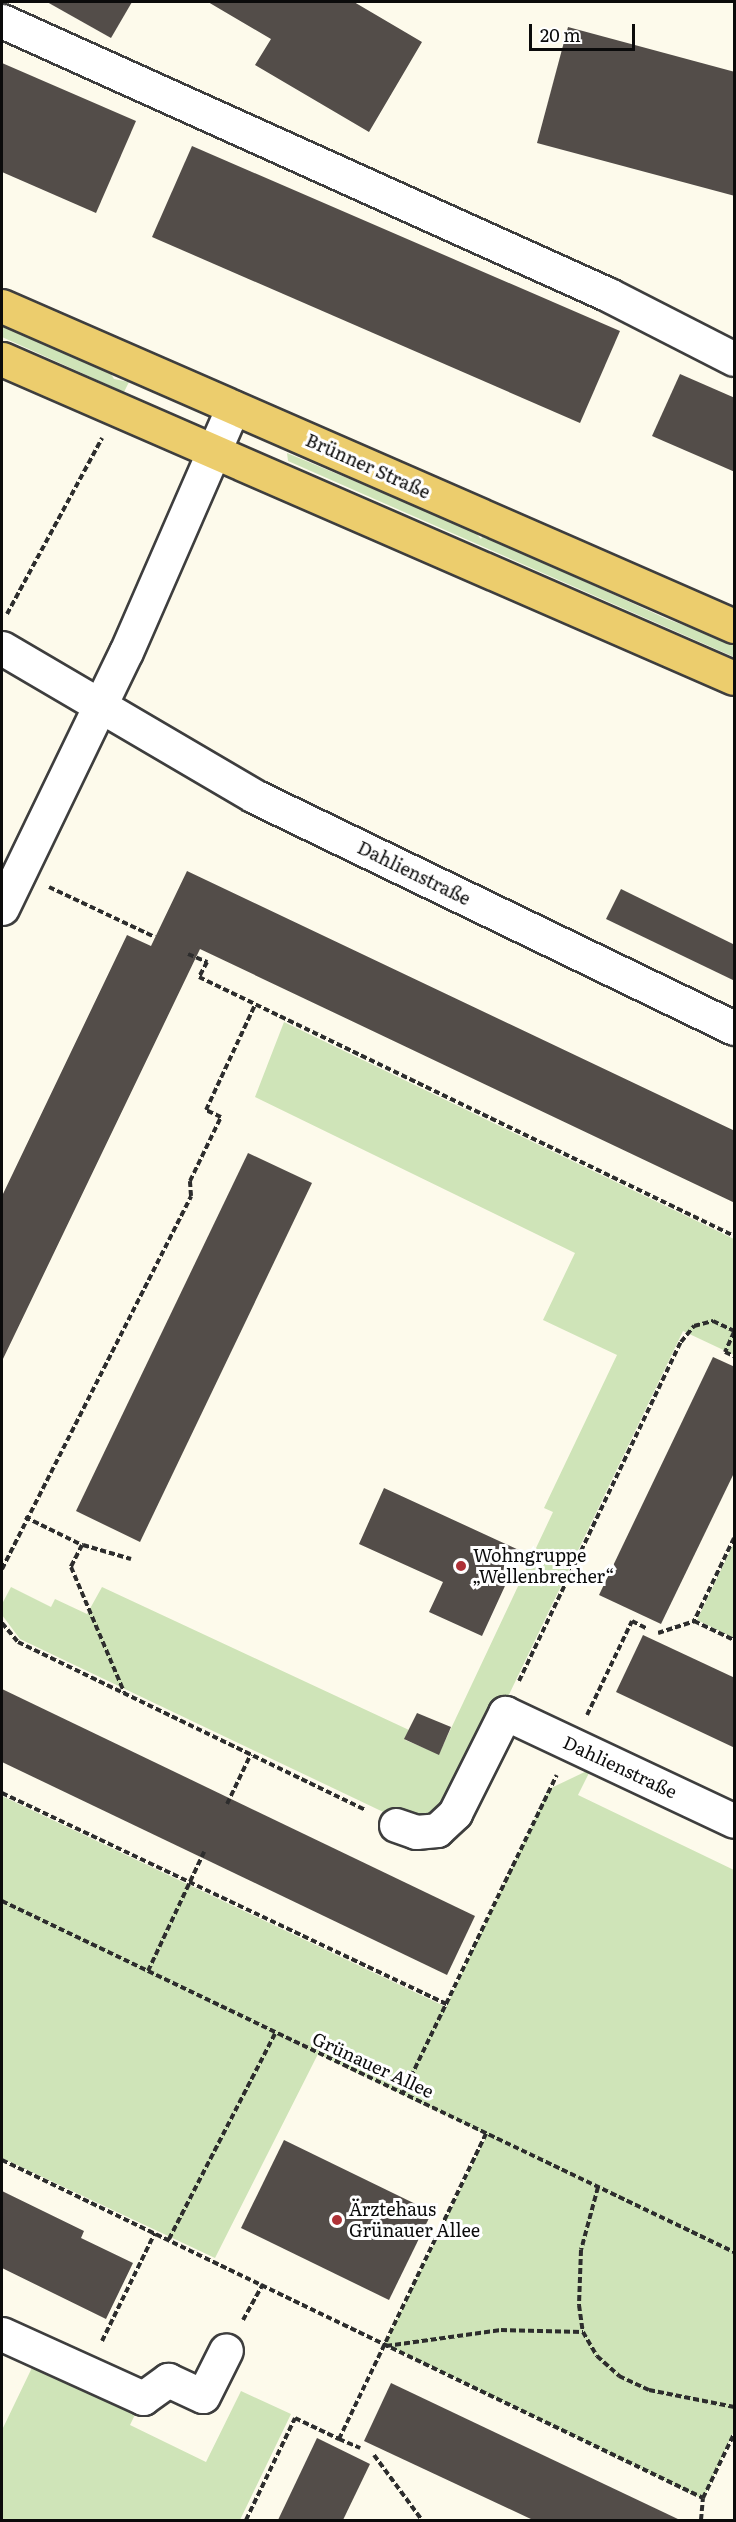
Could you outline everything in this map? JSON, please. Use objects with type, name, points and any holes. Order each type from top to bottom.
[{"type":"main road","name":"Brünner Straße","points":[[2,306],[735,626]]},
{"type":"main road","points":[[2,359],[735,678]]},
{"type":"street","points":[[2,21],[609,295],[735,358]]},
{"type":"street","points":[[2,908],[99,708],[233,406]]},
{"type":"street","name":"Dahlienstraße","points":[[4,633],[99,708],[255,796],[735,1028]]},
{"type":"street","points":[[396,1825],[416,1832],[437,1830],[455,1813],[505,1713]]},
{"type":"street","name":"Dahlienstraße","points":[[505,1713],[735,1821]]},
{"type":"street","points":[[2,2334],[143,2398],[168,2380],[202,2396],[226,2350]]},
{"type":"path","points":[[4,633],[105,432]]},
{"type":"path","points":[[18,873],[155,937]]},
{"type":"path","points":[[188,954],[207,962],[199,977],[735,1236]]},
{"type":"path","points":[[2,1569],[26,1517],[191,1196],[190,1181],[221,1117],[206,1110],[255,1005]]},
{"type":"path","points":[[505,1713],[681,1342],[694,1326],[713,1320],[735,1332],[725,1352],[735,1356]]},
{"type":"path","points":[[26,1517],[82,1545],[131,1559]]},
{"type":"path","points":[[694,1621],[735,1538]]},
{"type":"path","points":[[82,1545],[71,1567],[124,1693]]},
{"type":"path","points":[[403,2094],[632,1621],[646,1628]]},
{"type":"path","points":[[658,1633],[694,1621],[735,1640]]},
{"type":"path","points":[[2,1623],[18,1642],[396,1825]]},
{"type":"path","points":[[226,1804],[251,1754]]},
{"type":"path","points":[[2,1793],[448,2005]]},
{"type":"path","points":[[148,1971],[204,1852]]},
{"type":"path","name":"Grünauer Allee","points":[[2,1901],[275,2034],[735,2252]]},
{"type":"path","points":[[169,2239],[275,2034]]},
{"type":"path","points":[[339,2439],[486,2133]]},
{"type":"path","points":[[2,2160],[703,2498]]},
{"type":"path","points":[[598,2187],[581,2250],[579,2305],[583,2332],[597,2356],[619,2376],[649,2390],[735,2407]]},
{"type":"path","points":[[87,2372],[155,2233]]},
{"type":"path","points":[[226,2350],[263,2284]]},
{"type":"path","points":[[384,2346],[501,2330],[583,2332]]},
{"type":"path","points":[[246,2520],[295,2418],[360,2448]]},
{"type":"path","points":[[701,2520],[703,2498],[735,2434]]},
{"type":"path","points":[[374,2455],[422,2520]]},
{"type":"green space","points":[[2,326],[111,374],[114,379],[129,382],[124,392],[2,337]]},
{"type":"green space","points":[[287,453],[474,531],[481,539],[483,535],[667,619],[726,641],[734,645],[734,657],[288,461]]},
{"type":"green space","points":[[284,1022],[734,1239],[734,1355],[683,1331],[440,1839],[20,1639],[2,1615],[2,1604],[11,1587],[51,1607],[55,1599],[87,1614],[102,1587],[409,1730],[405,1740],[439,1754],[553,1512],[544,1508],[617,1355],[543,1320],[575,1253],[255,1097]]},
{"type":"green space","points":[[734,1543],[734,1638],[697,1620]]},
{"type":"green space","points":[[591,1769],[578,1795],[734,1870],[734,2431],[703,2499],[385,2344],[487,2135],[318,2054],[215,2258],[2,2158],[2,1796],[446,2007],[549,1789]]},
{"type":"green space","points":[[41,2349],[143,2398],[130,2425],[206,2462],[241,2391],[291,2414],[240,2520],[2,2520],[2,2430]]},
{"type":"building","points":[[47,2],[132,2],[111,38]]},
{"type":"building","points":[[208,2],[354,2],[422,42],[369,132],[255,65],[271,39]]},
{"type":"building","points":[[568,27],[735,72],[735,196],[537,143]]},
{"type":"building","points":[[2,63],[136,121],[96,213],[2,172]]},
{"type":"building","points":[[192,146],[620,331],[580,423],[152,237]]},
{"type":"building","points":[[680,374],[735,398],[735,472],[652,436]]},
{"type":"building","points":[[187,871],[735,1131],[735,1203],[200,949],[2,1361],[2,1196],[127,935],[151,946]]},
{"type":"building","points":[[621,889],[735,945],[735,981],[606,919]]},
{"type":"building","points":[[248,1153],[312,1183],[140,1542],[76,1511]]},
{"type":"building","points":[[713,1357],[735,1367],[735,1471],[661,1624],[599,1595]]},
{"type":"building","name":"Wohngruppe „Wellenbrecher“","points":[[384,1488],[521,1551],[482,1636],[429,1612],[443,1582],[359,1544]]},
{"type":"building","points":[[643,1635],[735,1678],[735,1748],[616,1692]]},
{"type":"building","points":[[2,1689],[475,1916],[447,1975],[2,1762]]},
{"type":"building","points":[[417,1713],[451,1727],[439,1755],[404,1739]]},
{"type":"building","name":"Ärztehaus Grünauer Allee","points":[[284,2140],[432,2212],[389,2300],[241,2228]]},
{"type":"building","points":[[2,2191],[84,2231],[81,2238],[133,2263],[106,2319],[2,2268]]},
{"type":"building","points":[[391,2383],[680,2520],[533,2520],[364,2441]]},
{"type":"building","points":[[317,2438],[370,2464],[343,2520],[278,2520]]},
{"type":"place","name":"Wohngruppe „Wellenbrecher“","points":[[461,1566]]},
{"type":"place","name":"Ärztehaus Grünauer Allee","points":[[337,2220]]}]
